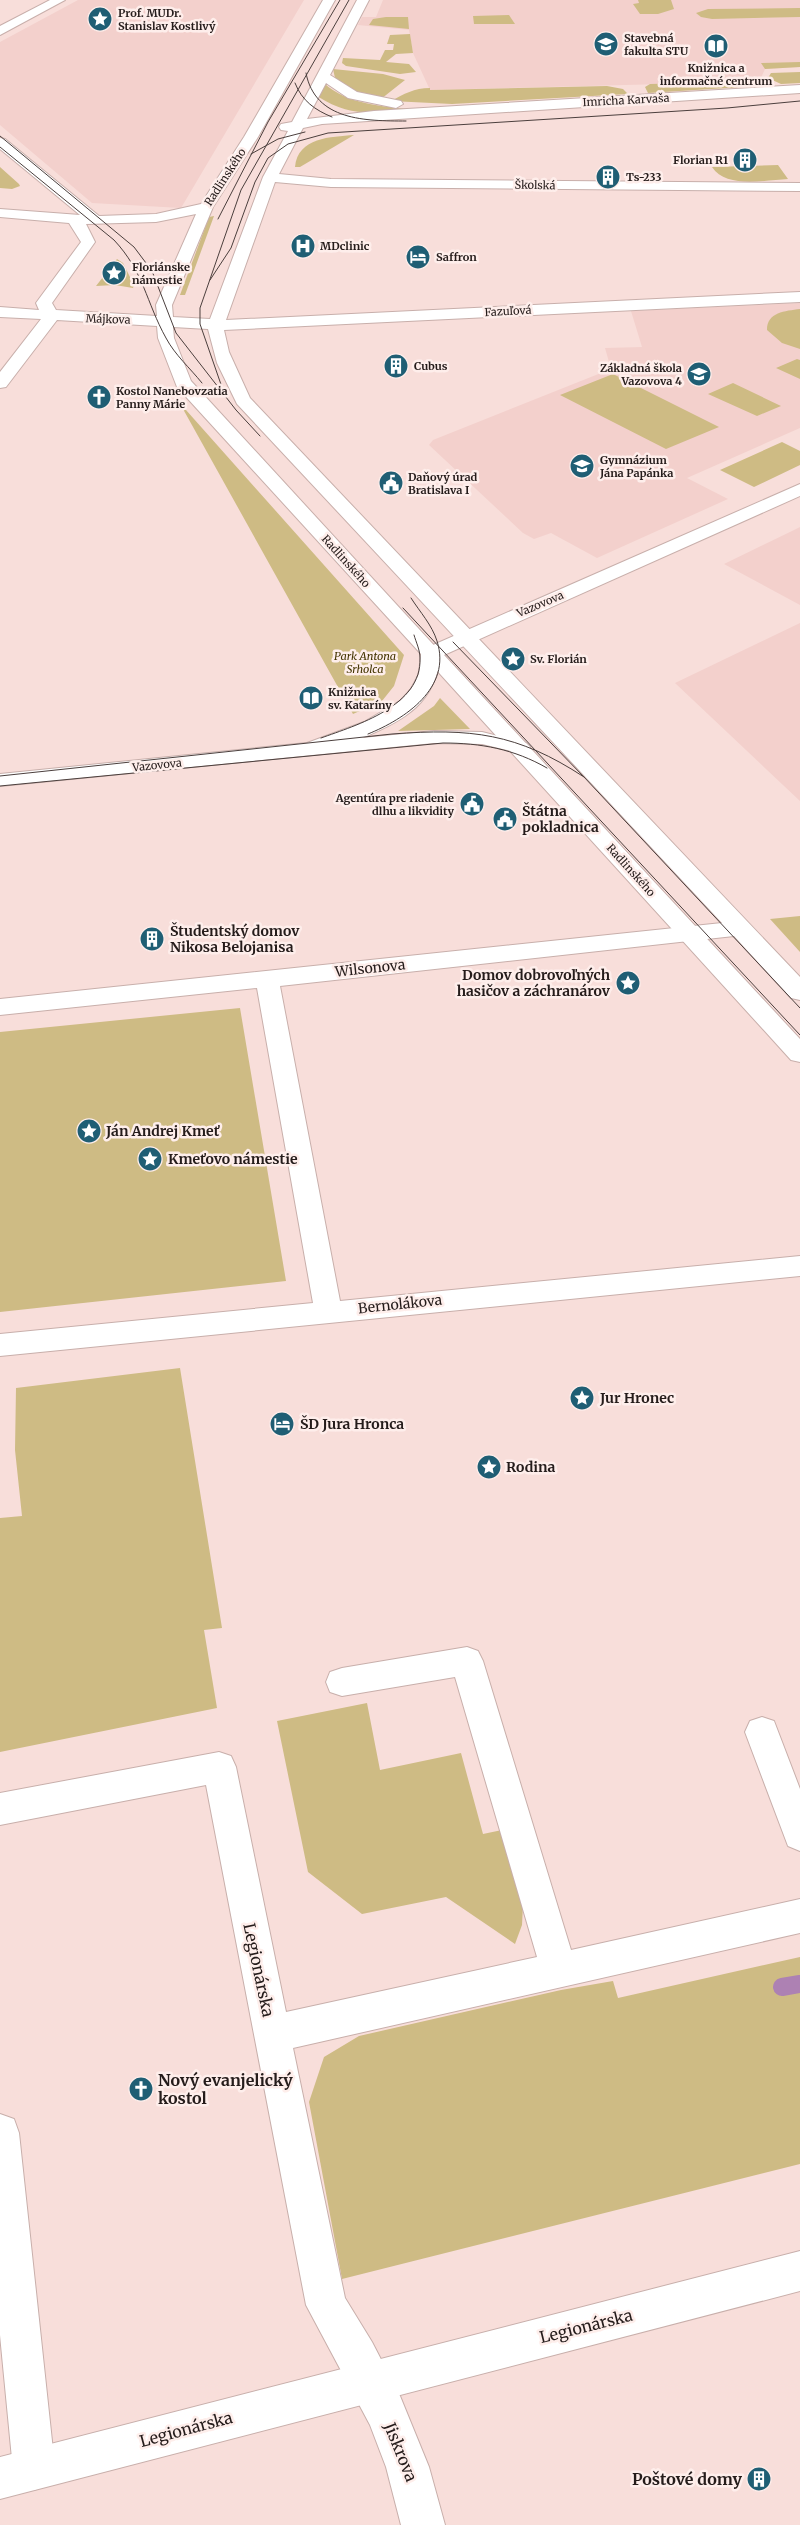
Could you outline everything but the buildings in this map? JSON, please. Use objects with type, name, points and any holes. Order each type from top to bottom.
[{"type":"street","points":[[0,31],[59,0]]},
{"type":"street","name":"Radlinského","points":[[329,0],[251,138],[206,207],[164,305],[166,338],[183,384],[800,1054]]},
{"type":"street","points":[[363,0],[270,177],[216,325],[216,336],[243,400],[800,992]]},
{"type":"street","name":"Imricha Karvaša","points":[[323,76],[345,91],[372,101],[452,110]]},
{"type":"street","name":"Imricha Karvaša","points":[[251,138],[272,130],[298,124],[354,117],[800,89]]},
{"type":"street","points":[[778,91],[791,103]]},
{"type":"street","name":"Imricha Karvaša","points":[[290,142],[314,132],[356,122],[452,110]]},
{"type":"street","points":[[0,142],[93,218]]},
{"type":"street","name":"Školská","points":[[270,177],[331,183],[800,187]]},
{"type":"street","points":[[0,213],[73,218],[161,219],[179,216],[206,207]]},
{"type":"street","points":[[0,383],[51,317],[44,303],[88,242],[82,228],[73,218]]},
{"type":"street","name":"Fazuľová","points":[[216,325],[800,297]]},
{"type":"street","name":"Májkova","points":[[0,312],[51,317],[216,325]]},
{"type":"street","name":"Vazovova","points":[[314,748],[371,726],[396,714],[414,698],[428,679],[431,666],[430,653],[464,636],[800,489]]},
{"type":"street","name":"Vazovova","points":[[0,780],[314,748],[448,737],[482,738],[519,747]]},
{"type":"street","name":"Wilsonova","points":[[0,1007],[690,935],[740,928]]},
{"type":"street","points":[[267,979],[328,1311]]},
{"type":"street","name":"Bernolákova","points":[[0,1346],[328,1311],[800,1266]]},
{"type":"street","points":[[342,1682],[467,1661],[559,1970]]},
{"type":"street","points":[[762,1732],[800,1835]]},
{"type":"street","name":"Legionárska","points":[[0,1810],[219,1766],[326,2305],[354,2348],[372,2381]]},
{"type":"street","points":[[272,2034],[800,1916]]},
{"type":"street","points":[[0,2132],[17,2474]]},
{"type":"street","name":"Legionárska","points":[[17,2474],[800,2271]]},
{"type":"street","name":"Jiskrova","points":[[372,2381],[416,2489],[423,2525]]},
{"type":"shaded area","points":[[78,0],[304,0],[181,208],[92,203],[0,125],[0,42]]},
{"type":"shaded area","name":"Stavebná fakulta STU","points":[[383,0],[800,0],[800,67],[765,69],[760,80],[742,82],[430,90],[413,53],[409,30],[358,25],[362,17],[376,17]]},
{"type":"shaded area","points":[[800,303],[800,428],[687,478],[728,499],[597,558],[551,533],[534,539],[523,533],[429,445],[433,440],[611,369],[605,348],[642,347],[631,311]]},
{"type":"shaded area","points":[[800,527],[800,605],[724,564],[792,531]]},
{"type":"shaded area","points":[[800,623],[800,801],[675,683]]},
{"type":"green space","points":[[638,0],[671,0],[674,9],[658,14],[640,14],[633,4],[639,3]]},
{"type":"green space","points":[[800,8],[800,17],[712,19],[701,17],[696,13],[708,9]]},
{"type":"green space","points":[[509,15],[515,24],[474,24],[473,16]]},
{"type":"green space","points":[[408,17],[409,29],[369,25],[373,19]]},
{"type":"green space","points":[[410,34],[413,53],[396,54],[386,62],[409,64],[416,72],[400,74],[346,66],[342,63],[343,58],[380,60],[385,50],[393,50],[394,44],[387,44],[390,35]]},
{"type":"green space","points":[[800,62],[800,67],[765,69],[761,63]]},
{"type":"green space","points":[[333,69],[383,74],[405,80],[381,99],[359,95],[335,78]]},
{"type":"green space","points":[[800,72],[800,83],[781,84],[768,78],[771,73]]},
{"type":"green space","points":[[731,82],[743,87],[648,93],[645,87],[650,84]]},
{"type":"green space","points":[[324,83],[333,90],[355,100],[378,106],[414,110],[375,113],[342,108],[317,96]]},
{"type":"green space","points":[[607,86],[623,89],[628,94],[452,104],[391,101],[409,92],[424,88],[430,88],[430,90]]},
{"type":"green space","points":[[354,135],[300,167],[295,167],[297,157],[309,144],[326,138]]},
{"type":"green space","points":[[778,165],[788,179],[736,181],[718,174],[712,167]]},
{"type":"green space","points":[[0,167],[20,186],[12,189],[0,188]]},
{"type":"green space","points":[[214,216],[185,295],[180,295],[209,217]]},
{"type":"green space","points":[[117,259],[123,263],[134,285],[133,288],[115,285],[96,286]]},
{"type":"green space","points":[[800,309],[800,349],[782,343],[767,330],[770,319],[773,316]]},
{"type":"green space","points":[[797,359],[800,360],[800,379],[776,368]]},
{"type":"green space","points":[[613,374],[719,427],[666,449],[560,395]]},
{"type":"green space","points":[[733,383],[781,406],[757,416],[708,394]]},
{"type":"green space","name":"Park Antona Srholca","points":[[183,409],[186,410],[404,655],[394,686],[382,701],[353,714]]},
{"type":"green space","points":[[782,442],[800,451],[800,465],[754,487],[720,470]]},
{"type":"green space","points":[[440,698],[470,729],[398,731],[434,706]]},
{"type":"green space","points":[[800,916],[800,952],[770,919]]},
{"type":"green space","name":"Kmeťovo námestie","points":[[240,1008],[286,1281],[0,1312],[0,1032]]},
{"type":"green space","points":[[180,1368],[222,1628],[204,1630],[217,1708],[0,1752],[0,1518],[22,1516],[15,1450],[16,1388]]},
{"type":"green space","points":[[367,1703],[380,1770],[461,1753],[483,1834],[502,1830],[523,1905],[522,1925],[515,1944],[446,1897],[362,1914],[308,1872],[277,1721]]},
{"type":"green space","points":[[800,1957],[800,2164],[342,2279],[309,2102],[324,2057],[359,2036],[561,1990],[613,1981],[618,1998]]},
{"type":"waterway","points":[[782,1987],[800,1984]]},
{"type":"tram line","points":[[252,154],[268,122],[340,0]]},
{"type":"tram line","points":[[307,75],[349,0]]},
{"type":"tram line","points":[[298,89],[307,75]]},
{"type":"tram line","points":[[307,75],[311,89],[320,101],[331,109],[344,115],[359,118],[406,121]]},
{"type":"tram line","points":[[295,83],[298,89]]},
{"type":"tram line","points":[[266,146],[298,89]]},
{"type":"tram line","points":[[298,89],[305,100],[332,117]]},
{"type":"tram line","points":[[210,280],[231,248],[255,182],[268,158],[288,144],[328,133],[727,108],[800,101]]},
{"type":"tram line","points":[[266,146],[278,139],[305,132]]},
{"type":"tram line","points":[[0,136],[134,247],[152,271],[176,333],[225,396]]},
{"type":"tram line","points":[[225,396],[200,324],[200,308],[241,190],[266,146]]},
{"type":"tram line","points":[[252,154],[266,146]]},
{"type":"tram line","points":[[0,147],[114,240],[132,264],[159,325],[170,344],[202,383]]},
{"type":"tram line","points":[[218,219],[252,154]]},
{"type":"tram line","points":[[225,396],[260,436]]},
{"type":"tram line","points":[[411,598],[429,624],[438,645]]},
{"type":"tram line","points":[[403,608],[438,645]]},
{"type":"tram line","points":[[321,738],[369,720],[399,701],[410,689],[418,675],[420,658],[414,635]]},
{"type":"tram line","points":[[453,642],[584,777]]},
{"type":"tram line","points":[[368,734],[396,720],[422,700],[432,687],[438,673],[440,658],[438,645]]},
{"type":"tram line","points":[[438,645],[535,750]]},
{"type":"tram line","points":[[0,776],[420,732],[470,733],[515,742],[535,750]]},
{"type":"tram line","points":[[0,786],[443,743],[471,744],[497,748],[535,761],[547,768]]},
{"type":"tram line","points":[[535,750],[560,762],[584,777]]},
{"type":"tram line","points":[[535,750],[800,1035]]},
{"type":"tram line","points":[[584,777],[800,1008]]},
{"type":"place","name":"Prof. MUDr. Stanislav Kostlivý","points":[[100,19]]},
{"type":"place","name":"Stavebná fakulta STU","points":[[606,44]]},
{"type":"place","name":"Knižnica a informačné centrum","points":[[716,46]]},
{"type":"place","name":"Florian R1","points":[[745,160]]},
{"type":"place","name":"Ts-233","points":[[608,177]]},
{"type":"place","name":"MDclinic","points":[[303,246]]},
{"type":"place","name":"Saffron","points":[[418,257]]},
{"type":"place","name":"Floriánske námestie","points":[[114,273]]},
{"type":"place","name":"Cubus","points":[[396,366]]},
{"type":"place","name":"Základná škola Vazovova 4","points":[[699,374]]},
{"type":"place","name":"Kostol Nanebovzatia Panny Márie","points":[[99,397]]},
{"type":"place","name":"Gymnázium Jána Papánka","points":[[582,466]]},
{"type":"place","name":"Daňový úrad Bratislava I","points":[[391,483]]},
{"type":"place","name":"Sv. Florián","points":[[513,659]]},
{"type":"place","name":"Knižnica sv. Kataríny","points":[[311,698]]},
{"type":"place","name":"Agentúra pre riadenie dlhu a likvidity","points":[[472,804]]},
{"type":"place","name":"Štátna pokladnica","points":[[505,819]]},
{"type":"place","name":"Študentský domov Nikosa Belojanisa","points":[[152,939]]},
{"type":"place","name":"Domov dobrovoľných hasičov a záchranárov","points":[[628,983]]},
{"type":"place","name":"Ján Andrej Kmeť","points":[[89,1131]]},
{"type":"place","name":"Kmeťovo námestie","points":[[150,1159]]},
{"type":"place","name":"Jur Hronec","points":[[582,1398]]},
{"type":"place","name":"ŠD Jura Hronca","points":[[282,1424]]},
{"type":"place","name":"Rodina","points":[[489,1467]]},
{"type":"place","name":"Nový evanjelický kostol","points":[[141,2089]]},
{"type":"place","name":"Poštové domy","points":[[759,2479]]}]
